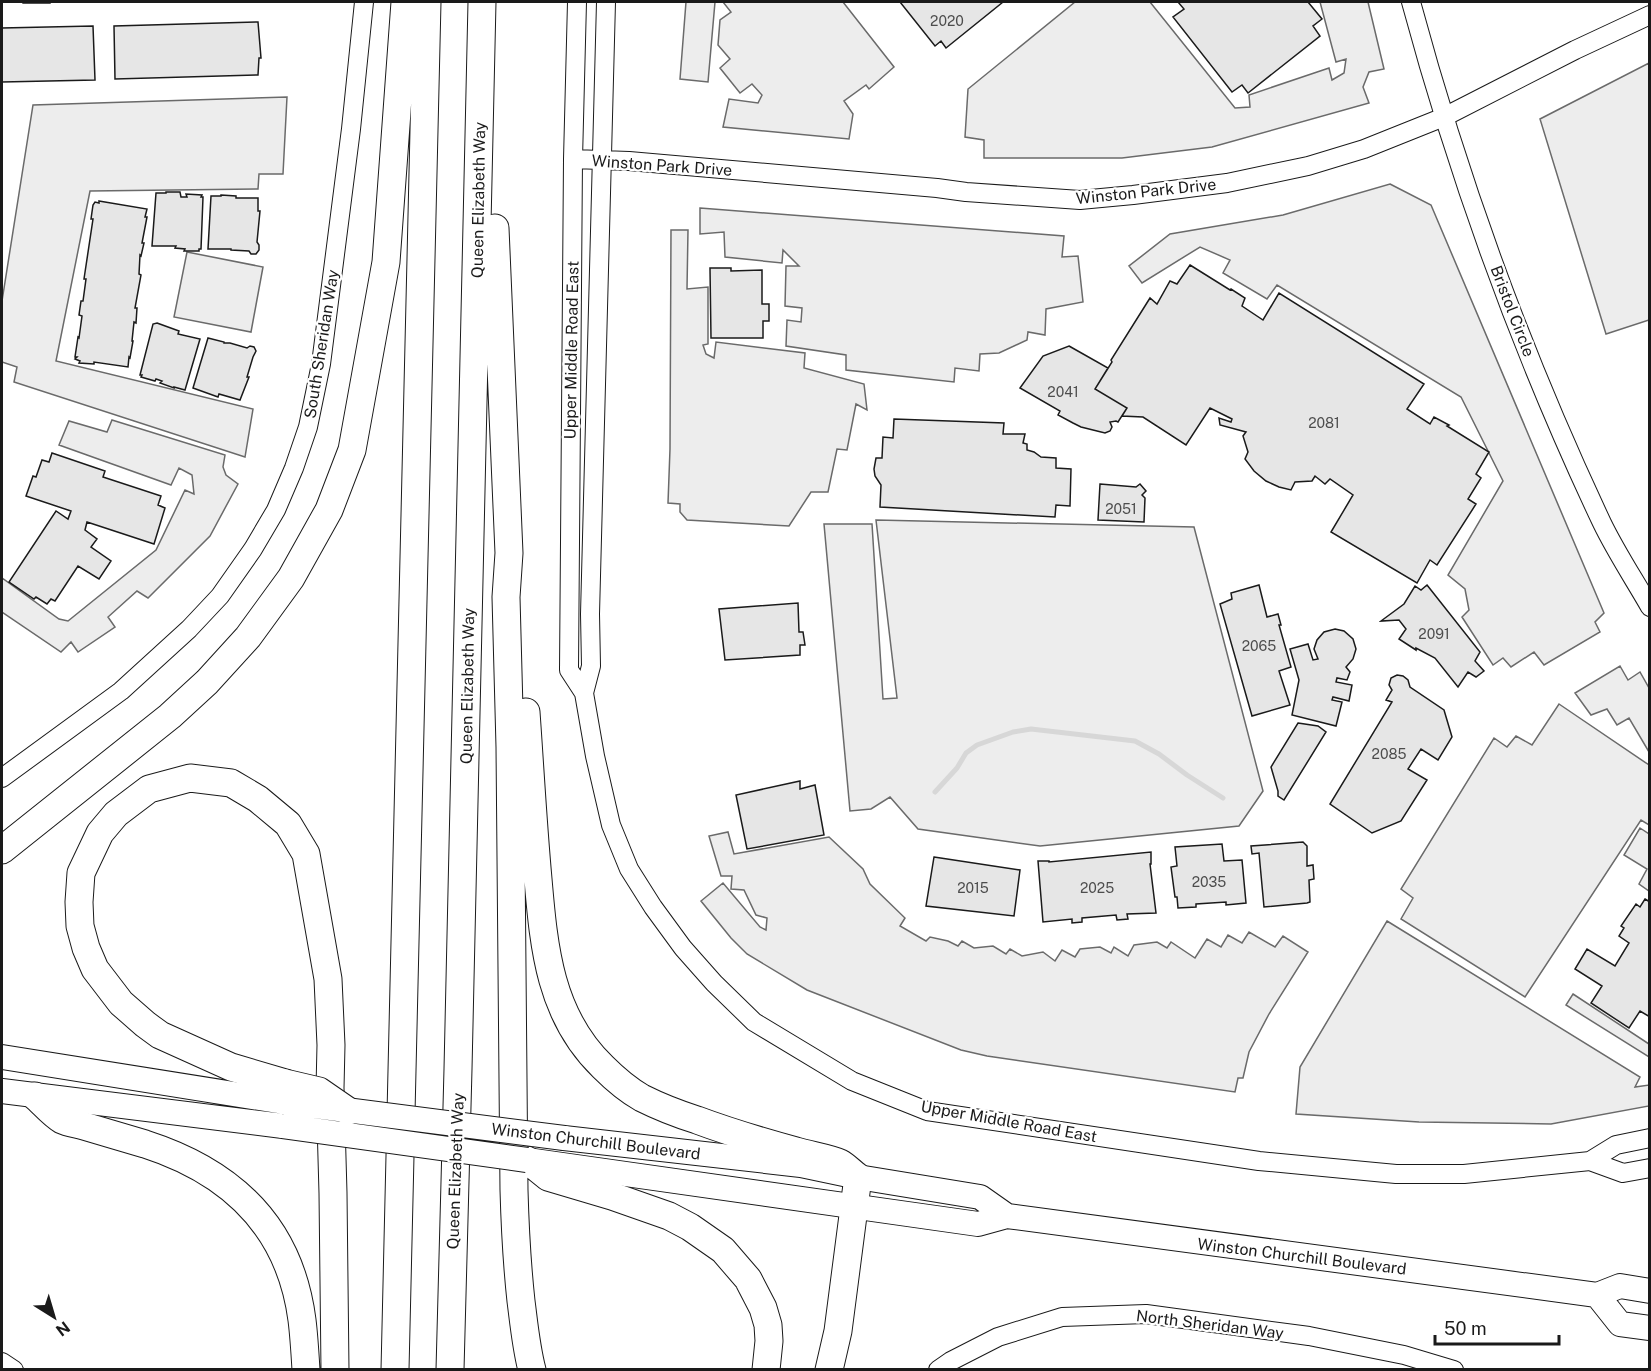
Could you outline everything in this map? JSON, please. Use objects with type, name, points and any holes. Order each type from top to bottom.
[{"type":"highway","points":[[2,850],[170,716],[207,682],[248,637],[291,578],[329,510],[352,450],[386,262],[405,2]]},
{"type":"highway","points":[[395,1370],[427,2]]},
{"type":"highway","name":"Queen Elizabeth Way","points":[[450,1370],[482,2]]},
{"type":"highway","points":[[481,105],[493,166],[509,553],[506,597],[516,1253],[532,1370]]},
{"type":"highway","points":[[509,553],[517,596],[543,929],[549,968],[561,1008],[572,1028],[596,1060],[619,1082],[641,1097],[700,1122],[841,1163],[858,1177],[838,1331],[829,1370]]},
{"type":"highway","points":[[335,1370],[333,1192],[330,1088],[331,1045],[328,979],[306,854],[288,824],[258,799],[231,783],[190,778],[149,789],[116,814],[100,833],[81,873],[80,926],[95,969],[122,1003],[144,1024],[160,1035],[285,1092],[319,1091],[348,1111]]},
{"type":"highway","points":[[35,1096],[62,1120],[146,1144],[203,1169],[227,1184],[250,1205],[271,1232],[294,1281],[302,1318],[306,1370]]},
{"type":"highway","points":[[527,1160],[548,1177],[563,1173],[612,1196],[669,1216],[690,1227],[723,1250],[748,1279],[763,1308],[768,1325],[769,1341],[766,1370]]},
{"type":"main road","points":[[2,1057],[285,1092]]},
{"type":"main road","name":"Winston Churchill Boulevard","points":[[2,1091],[283,1126],[527,1160]]},
{"type":"main road","name":"Winston Churchill Boulevard","points":[[348,1111],[801,1165],[980,1197],[1007,1216]]},
{"type":"main road","name":"Winston Churchill Boulevard","points":[[563,1173],[853,1206],[978,1224],[1007,1216],[1597,1295],[1620,1286],[1650,1291]]},
{"type":"main road","points":[[1597,1295],[1620,1324],[1650,1328]]},
{"type":"street","name":"South Sheridan Way","points":[[2,778],[121,691],[189,629],[220,596],[253,549],[276,510],[308,427],[321,364],[351,129],[364,2]]},
{"type":"street","name":"Upper Middle Road East","points":[[577,2],[573,159],[569,670],[584,693],[595,756],[611,825],[629,869],[683,948],[714,983],[754,1022],[852,1081],[927,1111],[1259,1161],[1396,1174],[1464,1174],[1590,1161],[1616,1145],[1650,1138]]},
{"type":"street","name":"Upper Middle Road East","points":[[584,693],[591,666],[606,2]]},
{"type":"street","name":"Bristol Circle","points":[[1411,2],[1444,117],[1488,248],[1542,387],[1603,525],[1650,607]]},
{"type":"street","name":"Winston Park Drive","points":[[573,159],[1080,200],[1227,183],[1308,166],[1364,149],[1444,117],[1575,50],[1650,15]]},
{"type":"street","name":"Upper Middle Road East","points":[[1590,1161],[1623,1173],[1650,1168]]},
{"type":"street","name":"North Sheridan Way","points":[[938,1370],[998,1336],[1062,1317],[1146,1314],[1309,1336],[1404,1355],[1454,1370]]},
{"type":"street","points":[[2,1362],[14,1370]]},
{"type":"shaded area","points":[[686,2],[715,2],[708,82],[680,79]]},
{"type":"shaded area","points":[[723,2],[843,2],[894,67],[869,89],[866,85],[844,101],[853,114],[849,139],[723,127],[729,99],[758,103],[762,95],[752,84],[740,93],[720,68],[730,59],[718,45],[720,20],[731,12]]},
{"type":"shaded area","points":[[1075,2],[1150,2],[1235,108],[1250,107],[1249,95],[1329,68],[1332,80],[1344,73],[1346,59],[1336,62],[1320,2],[1368,2],[1384,69],[1369,72],[1363,87],[1369,103],[1212,147],[1122,158],[984,158],[984,140],[965,137],[968,89]]},
{"type":"shaded area","points":[[1649,63],[1649,320],[1606,334],[1540,119]]},
{"type":"shaded area","points":[[287,97],[283,174],[259,174],[258,189],[90,191],[56,361],[253,409],[245,457],[14,382],[17,367],[2,362],[2,301],[33,105]]},
{"type":"shaded area","points":[[1390,184],[1431,205],[1604,613],[1595,622],[1600,632],[1544,665],[1534,652],[1511,667],[1503,658],[1493,665],[1462,617],[1469,610],[1465,589],[1448,575],[1503,481],[1461,397],[1277,285],[1267,299],[1223,273],[1230,260],[1200,247],[1142,283],[1129,266],[1170,234],[1283,215]]},
{"type":"shaded area","points":[[700,208],[1064,236],[1062,257],[1078,256],[1083,302],[1046,309],[1045,335],[1028,332],[1027,340],[999,353],[980,354],[979,371],[955,368],[954,382],[846,370],[846,355],[786,346],[787,320],[801,322],[802,308],[785,306],[786,266],[799,266],[783,250],[782,263],[725,257],[724,232],[700,234]]},
{"type":"shaded area","points":[[671,230],[688,230],[687,289],[708,287],[708,344],[703,345],[706,354],[714,358],[716,342],[805,353],[804,368],[864,384],[867,410],[856,404],[847,450],[837,449],[828,492],[811,492],[789,526],[687,520],[680,512],[680,504],[668,503]]},
{"type":"shaded area","points":[[187,252],[263,267],[251,332],[174,317]]},
{"type":"shaded area","points":[[112,420],[225,455],[223,467],[226,475],[238,484],[210,536],[148,598],[137,591],[108,617],[115,627],[78,652],[71,642],[61,652],[2,612],[2,578],[59,619],[68,621],[156,550],[185,490],[194,494],[192,475],[179,468],[171,485],[59,445],[69,421],[107,432]]},
{"type":"shaded area","points":[[876,520],[1194,527],[1263,791],[1239,826],[1040,846],[918,829],[890,797],[871,809],[850,811],[824,524],[872,524],[883,699],[897,698]]},
{"type":"shaded area","points":[[1620,666],[1628,680],[1640,672],[1649,688],[1649,752],[1629,718],[1617,725],[1607,709],[1591,715],[1575,693]]},
{"type":"shaded area","points":[[1559,704],[1649,765],[1649,825],[1641,820],[1525,997],[1401,919],[1413,898],[1401,889],[1494,738],[1507,747],[1516,736],[1532,745]]},
{"type":"shaded area","points":[[1640,828],[1649,834],[1649,891],[1639,884],[1647,869],[1624,855]]},
{"type":"shaded area","points":[[728,832],[734,854],[829,837],[863,869],[870,884],[905,918],[900,926],[926,941],[930,937],[958,946],[962,941],[974,948],[993,946],[1006,954],[1010,949],[1022,956],[1043,952],[1055,961],[1062,950],[1075,957],[1080,949],[1100,947],[1111,953],[1114,947],[1128,956],[1134,945],[1157,942],[1167,948],[1171,942],[1195,958],[1207,939],[1221,947],[1228,935],[1242,943],[1249,932],[1275,947],[1283,936],[1308,952],[1269,1014],[1249,1052],[1243,1078],[1238,1078],[1235,1092],[987,1056],[961,1050],[807,990],[747,954],[701,901],[723,883],[760,927],[766,930],[767,918],[756,915],[744,890],[731,889],[732,876],[721,876],[709,836]]},
{"type":"shaded area","points":[[1387,921],[1640,1077],[1635,1087],[1649,1085],[1649,1106],[1551,1124],[1419,1122],[1296,1114],[1300,1067]]},
{"type":"shaded area","points":[[1573,994],[1649,1044],[1649,1057],[1566,1005]]},
{"type":"building","points":[[50,2],[50,3],[23,3]]},
{"type":"building","points":[[900,2],[1003,2],[946,48],[941,41],[935,46]]},
{"type":"building","points":[[1178,2],[1308,2],[1322,19],[1313,26],[1320,36],[1248,93],[1242,85],[1232,92],[1173,17],[1184,9]]},
{"type":"building","points":[[258,22],[261,58],[259,58],[258,75],[115,79],[114,26]]},
{"type":"building","points":[[93,26],[95,80],[2,82],[2,28]]},
{"type":"building","points":[[180,192],[181,197],[187,197],[186,194],[202,195],[201,249],[199,251],[184,251],[185,249],[175,248],[176,246],[152,246],[156,193]]},
{"type":"building","points":[[211,196],[258,198],[258,211],[260,211],[257,242],[259,250],[256,254],[231,249],[208,249]]},
{"type":"building","points":[[99,201],[147,209],[142,243],[144,243],[140,255],[139,274],[141,275],[135,308],[137,308],[136,323],[134,322],[128,367],[94,362],[94,364],[79,363],[80,361],[75,359],[82,316],[79,315],[86,279],[84,279],[93,205]]},
{"type":"building","points":[[1190,265],[1245,298],[1242,306],[1263,320],[1279,293],[1424,384],[1407,409],[1430,424],[1434,417],[1489,452],[1476,474],[1481,478],[1468,499],[1476,504],[1437,565],[1430,560],[1417,583],[1331,532],[1353,495],[1330,479],[1325,484],[1315,476],[1312,481],[1295,482],[1291,490],[1266,481],[1254,471],[1245,459],[1248,452],[1243,436],[1246,432],[1220,425],[1219,418],[1231,422],[1232,419],[1210,408],[1186,445],[1143,417],[1122,416],[1127,408],[1095,389],[1150,298],[1157,304],[1170,281],[1177,284]]},
{"type":"building","points":[[710,268],[731,268],[731,271],[762,270],[762,304],[769,304],[769,321],[763,321],[763,338],[711,338]]},
{"type":"building","points":[[157,323],[179,331],[178,334],[200,339],[185,390],[140,375],[153,324]]},
{"type":"building","points":[[208,338],[247,348],[254,347],[256,351],[240,400],[219,394],[218,397],[193,388]]},
{"type":"building","points":[[1069,346],[1108,368],[1095,389],[1127,408],[1118,422],[1110,422],[1112,427],[1110,431],[1105,433],[1081,427],[1058,415],[1060,411],[1020,388],[1043,356]]},
{"type":"building","points":[[894,419],[1004,423],[1003,434],[1025,434],[1023,443],[1027,444],[1027,450],[1041,457],[1056,458],[1056,468],[1071,469],[1070,506],[1056,505],[1055,517],[880,507],[881,485],[875,476],[874,469],[876,458],[882,458],[883,437],[893,438]]},
{"type":"building","points":[[52,453],[105,471],[103,477],[161,496],[158,505],[165,508],[154,544],[87,522],[85,530],[97,539],[91,547],[111,561],[99,579],[78,566],[55,601],[51,599],[47,604],[36,597],[34,599],[9,582],[56,511],[68,519],[71,511],[26,496],[42,460],[49,462]]},
{"type":"building","points":[[1100,484],[1136,487],[1140,484],[1146,491],[1142,495],[1145,498],[1144,522],[1098,520]]},
{"type":"building","points":[[1259,585],[1267,617],[1278,614],[1281,625],[1279,625],[1291,667],[1279,671],[1290,705],[1252,716],[1220,604],[1232,599],[1231,593]]},
{"type":"building","points":[[1427,585],[1480,652],[1475,661],[1484,671],[1476,677],[1468,672],[1458,687],[1435,658],[1399,639],[1406,629],[1399,620],[1381,621],[1404,604],[1415,586],[1421,590]]},
{"type":"building","points":[[798,603],[799,632],[803,632],[805,645],[800,645],[800,655],[725,660],[719,609]]},
{"type":"building","points":[[1335,629],[1344,631],[1353,639],[1356,649],[1353,659],[1346,667],[1350,672],[1347,680],[1337,678],[1336,682],[1352,685],[1349,701],[1333,697],[1332,700],[1342,702],[1336,726],[1292,715],[1299,680],[1290,649],[1308,644],[1313,660],[1318,659],[1314,649],[1317,640],[1324,632]]},
{"type":"building","points":[[1397,675],[1403,676],[1408,680],[1410,687],[1444,710],[1452,737],[1438,760],[1421,749],[1408,769],[1427,780],[1401,821],[1372,833],[1330,804],[1392,702],[1386,700],[1392,690],[1389,685],[1391,678]]},
{"type":"building","points":[[1298,723],[1318,726],[1326,732],[1284,800],[1278,796],[1271,767]]},
{"type":"building","points":[[800,781],[800,789],[815,785],[824,835],[747,849],[736,795]]},
{"type":"building","points":[[1303,842],[1307,846],[1307,866],[1313,865],[1314,879],[1309,880],[1310,902],[1264,907],[1259,853],[1252,854],[1251,846]]},
{"type":"building","points":[[1222,844],[1224,861],[1242,860],[1246,903],[1196,904],[1196,907],[1178,908],[1171,867],[1177,866],[1175,847]]},
{"type":"building","points":[[1151,852],[1150,864],[1156,913],[1127,914],[1128,919],[1117,920],[1116,915],[1082,918],[1082,922],[1072,923],[1072,919],[1043,922],[1038,861],[1049,862]]},
{"type":"building","points":[[934,857],[1020,870],[1014,916],[926,906]]},
{"type":"building","points":[[1645,899],[1650,902],[1650,1017],[1640,1011],[1629,1028],[1591,1003],[1602,986],[1575,969],[1587,949],[1615,966],[1629,943],[1619,936],[1624,928],[1621,926],[1636,904],[1640,907]]},
{"type":"waterway","points":[[935,792],[957,768],[966,753],[977,745],[1013,732],[1031,729],[1135,741],[1159,754],[1223,798]]}]
